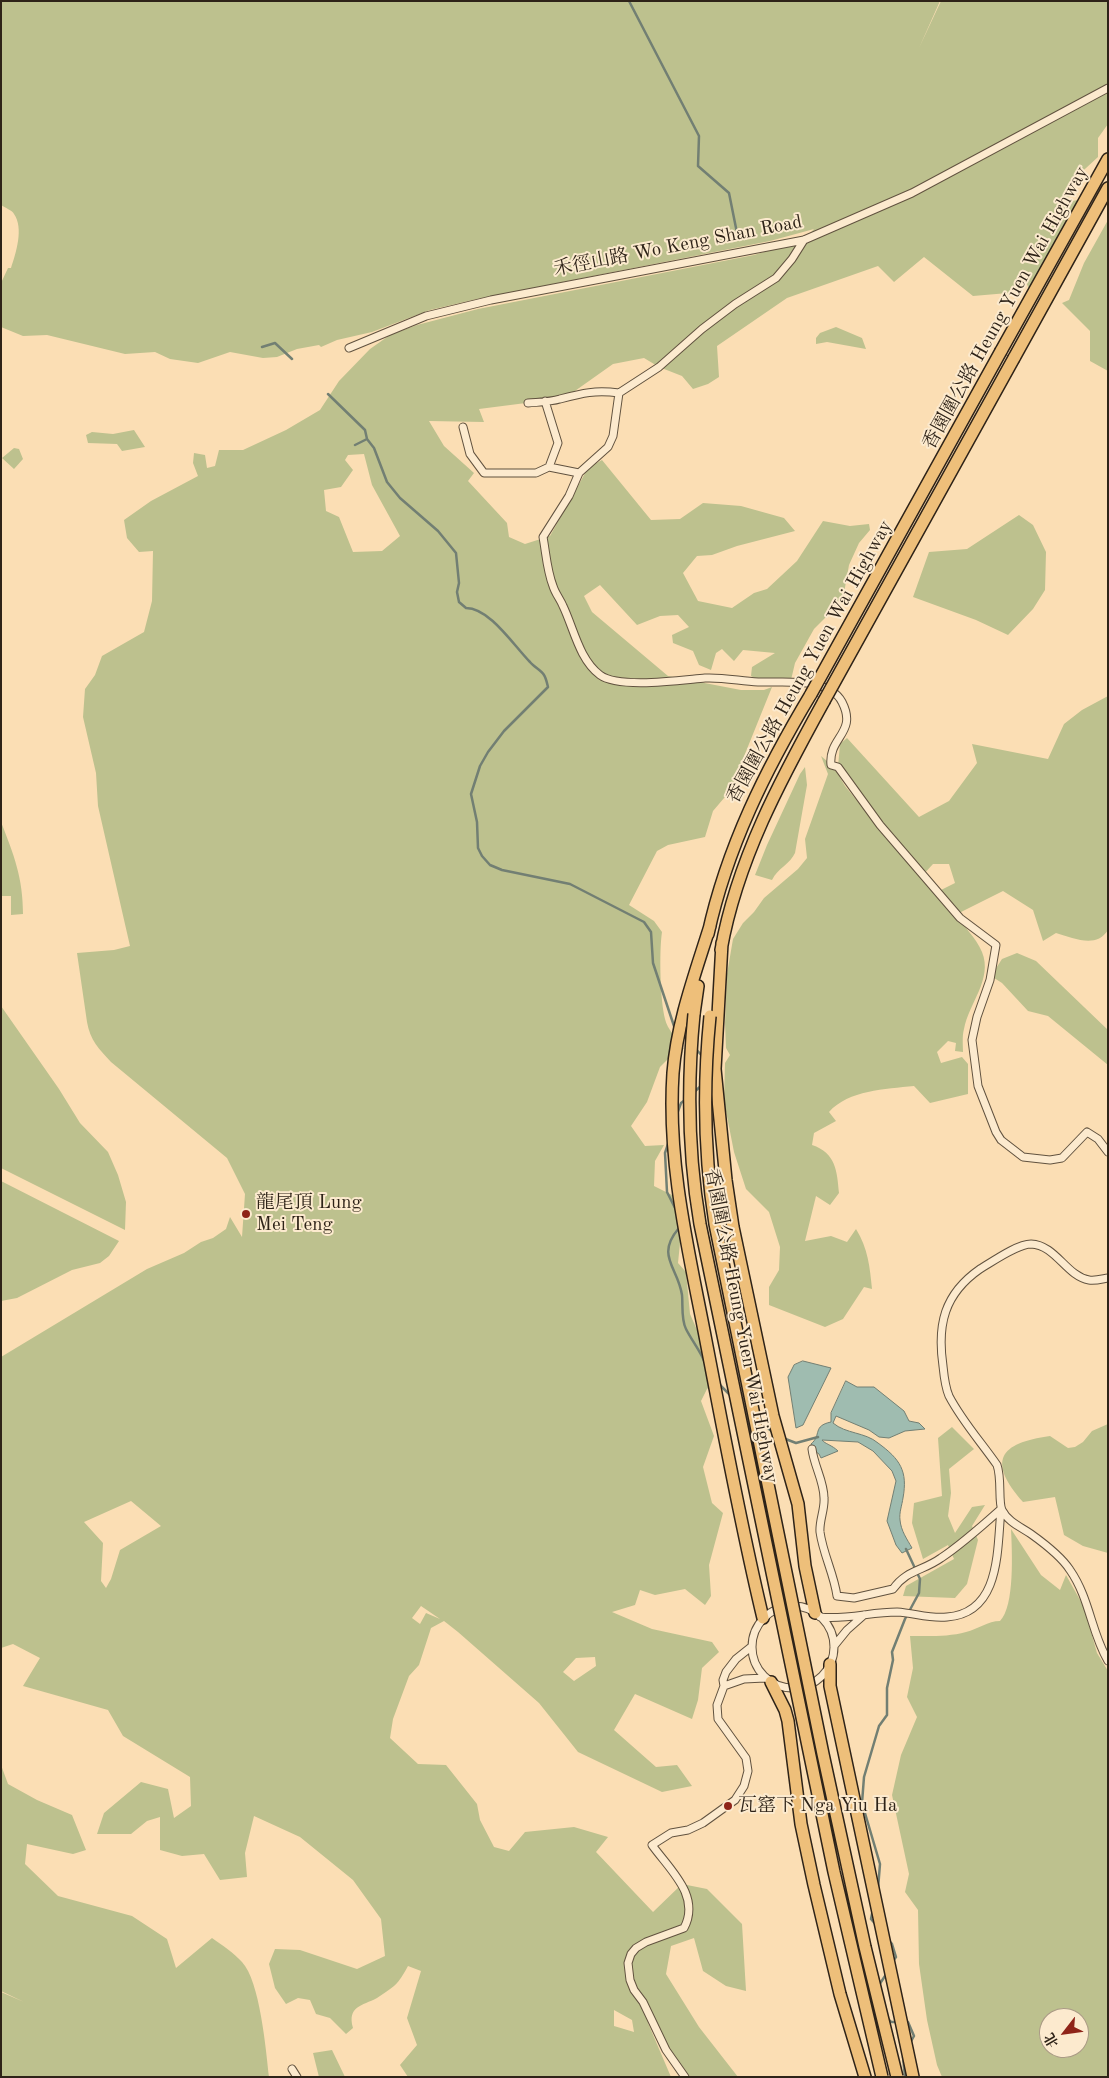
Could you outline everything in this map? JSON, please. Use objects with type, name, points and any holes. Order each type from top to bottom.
[{"type":"highway","name":"香園圍公路 Heung Yuen Wai Highway","points":[[882,2077],[834,1872],[700,1224],[691,1164],[689,1014],[724,877],[747,814],[781,746],[812,694],[1108,159]]},
{"type":"highway","name":"香園圍公路 Heung Yuen Wai Highway","points":[[897,2077],[865,1947],[825,1764],[716,1224],[709,1175],[705,1118],[707,1049],[722,943],[735,895],[757,832],[784,774],[1108,188]]},
{"type":"highway","points":[[689,1014],[678,1036],[673,1074],[672,1122],[676,1179],[748,1554],[763,1618]]},
{"type":"highway","points":[[713,1016],[715,1077],[727,1189],[773,1416],[798,1504],[805,1566],[818,1615]]},
{"type":"highway","points":[[830,1664],[830,1686],[913,2077]]},
{"type":"highway","points":[[768,1680],[785,1710],[801,1824],[814,1885],[843,2002],[865,2077]]},
{"type":"street","name":"禾徑山路 Wo Keng Shan Road","points":[[349,348],[426,316],[491,300],[804,240],[912,193],[1108,88]]},
{"type":"street","points":[[528,403],[559,400],[578,393],[602,391],[619,393],[659,367],[702,329],[735,304],[776,278],[792,259],[804,240]]},
{"type":"street","points":[[619,393],[613,436],[608,447],[580,473],[569,496],[543,537],[552,584],[564,607],[577,642],[588,662],[601,676],[618,682],[683,681],[706,678],[758,682],[798,682],[813,684],[834,692],[842,702],[847,716],[847,727],[832,747],[830,765],[838,767],[880,825],[960,918],[996,945],[990,980],[977,1018],[972,1040],[978,1086],[996,1132],[1002,1140],[1022,1157],[1050,1160],[1062,1158],[1087,1132],[1098,1139],[1108,1152]]},
{"type":"street","points":[[545,401],[558,442],[549,467]]},
{"type":"street","points":[[463,427],[470,454],[484,473],[536,473],[549,467],[580,473]]},
{"type":"street","points":[[768,1680],[755,1664],[751,1647],[754,1632],[763,1618],[784,1606],[800,1606],[818,1615],[840,1618],[884,1613],[949,1617],[961,1614],[978,1605],[987,1593],[996,1563],[1001,1509],[1001,1475],[997,1465],[948,1394],[942,1356],[941,1333],[943,1319],[955,1293],[972,1275],[1015,1249],[1031,1244],[1051,1252],[1084,1279],[1108,1278]]},
{"type":"street","points":[[812,1449],[823,1488],[824,1499],[820,1531],[826,1560],[835,1580],[837,1596],[854,1598],[893,1589],[901,1578],[931,1565],[943,1557],[1001,1509]]},
{"type":"street","points":[[1001,1509],[1013,1523],[1052,1550],[1070,1568],[1084,1594],[1101,1650],[1108,1661]]},
{"type":"street","points":[[818,1615],[829,1628],[834,1646]]},
{"type":"street","points":[[724,1686],[744,1678],[768,1680],[788,1688],[805,1687],[820,1678],[830,1664],[834,1646],[847,1630],[864,1615]]},
{"type":"street","points":[[685,2077],[666,2050],[643,2002],[634,1990],[630,1980],[628,1962],[636,1948],[646,1942],[684,1928],[689,1919],[690,1907],[687,1894],[652,1845],[671,1833],[688,1830],[703,1823],[734,1800],[744,1786],[748,1771],[746,1758],[718,1719],[717,1705],[724,1686],[722,1680],[730,1667],[751,1647]]},
{"type":"street","points":[[292,2069],[297,2077]]},
{"type":"green space","points":[[1,1],[940,1],[919,48],[941,1],[1108,1],[1108,124],[1098,138],[1098,157],[1073,180],[1072,195],[1060,203],[1078,200],[1030,291],[1024,278],[1008,293],[973,296],[924,257],[894,282],[878,266],[787,298],[717,346],[719,377],[708,384],[693,389],[682,376],[659,367],[644,358],[613,364],[565,398],[479,409],[484,422],[429,421],[444,446],[474,473],[468,481],[507,523],[509,537],[525,544],[550,536],[588,468],[602,460],[651,520],[680,519],[703,503],[741,506],[784,518],[795,531],[737,546],[712,555],[697,556],[683,573],[698,601],[732,608],[754,593],[767,589],[797,561],[823,521],[850,526],[869,524],[870,530],[859,543],[849,565],[844,593],[832,611],[814,629],[795,663],[791,680],[762,682],[751,676],[752,667],[775,653],[743,650],[734,661],[722,649],[716,653],[711,670],[699,665],[693,651],[673,643],[672,635],[689,627],[678,615],[660,616],[637,625],[600,585],[584,596],[592,612],[668,676],[741,690],[764,690],[772,687],[730,791],[713,811],[705,837],[668,845],[657,851],[629,905],[654,921],[662,932],[661,976],[663,1011],[668,1027],[684,1049],[678,1049],[660,1067],[647,1102],[631,1126],[645,1146],[664,1145],[655,1161],[654,1186],[674,1196],[689,1232],[680,1243],[678,1263],[686,1272],[690,1314],[719,1380],[707,1389],[701,1401],[714,1436],[703,1467],[712,1503],[723,1513],[709,1565],[711,1596],[705,1605],[685,1589],[655,1595],[640,1590],[635,1605],[612,1612],[652,1629],[712,1642],[719,1652],[702,1668],[698,1700],[692,1719],[635,1694],[614,1730],[656,1767],[677,1765],[692,1786],[662,1792],[578,1752],[539,1703],[444,1621],[431,1628],[419,1665],[409,1676],[393,1719],[390,1738],[418,1764],[446,1765],[477,1804],[480,1820],[494,1847],[509,1851],[525,1832],[574,1827],[608,1837],[596,1852],[653,1912],[682,1884],[707,1889],[742,1924],[746,1991],[726,1986],[703,1971],[694,1938],[671,1946],[666,1974],[699,2027],[738,2077],[690,2077],[652,2024],[648,2023],[671,2077],[408,2077],[400,2065],[417,2045],[407,2018],[421,1971],[408,1966],[394,1986],[377,1998],[357,2008],[352,2015],[353,2028],[346,2034],[330,2018],[316,2014],[310,2000],[298,1998],[286,2004],[275,1988],[269,1964],[275,1949],[300,1950],[357,1969],[385,1956],[381,1919],[353,1880],[300,1837],[254,1816],[245,1853],[247,1877],[220,1880],[204,1854],[182,1856],[160,1850],[160,1817],[147,1821],[131,1834],[97,1834],[104,1813],[141,1782],[168,1789],[174,1818],[191,1806],[190,1777],[123,1736],[108,1710],[23,1686],[40,1658],[13,1644],[1,1648],[1,1357],[147,1269],[213,1238],[226,1229],[230,1217],[242,1237],[245,1194],[227,1158],[111,1062],[93,1039],[87,1022],[77,953],[114,950],[130,946],[98,806],[96,773],[83,717],[85,689],[95,675],[102,656],[144,632],[152,601],[153,551],[139,552],[127,538],[124,520],[151,501],[198,476],[193,463],[194,453],[205,455],[207,468],[215,466],[219,450],[243,450],[286,430],[320,410],[339,381],[370,349],[390,335],[417,325],[478,309],[754,255],[804,240],[814,229],[770,241],[430,310],[372,332],[337,340],[321,347],[319,345],[297,349],[277,357],[263,358],[230,352],[198,363],[170,359],[155,352],[125,354],[47,335],[23,336],[1,327],[1,283],[8,268],[11,268],[19,233],[14,214],[1,205]],"holes":[[[364,454],[372,485],[400,536],[382,551],[353,552],[339,517],[326,511],[324,490],[341,487],[353,470],[345,460],[348,455]],[[131,1501],[161,1526],[120,1550],[111,1579],[106,1588],[101,1581],[103,1543],[84,1522]],[[421,1606],[440,1619],[426,1613],[420,1624],[412,1618]],[[595,1657],[596,1666],[574,1681],[563,1672],[576,1658]],[[614,2010],[632,2020],[634,2032],[614,2026]]]},
{"type":"green space","points":[[1108,220],[1108,371],[1090,361],[1090,331],[1062,303],[1069,300],[1084,263]]},
{"type":"green space","points":[[836,327],[862,338],[866,349],[827,342],[816,344],[816,338],[820,333]]},
{"type":"green space","points":[[134,430],[145,447],[122,451],[117,444],[88,443],[86,435],[92,432],[113,434]]},
{"type":"green space","points":[[14,448],[19,449],[23,459],[14,469],[2,458]]},
{"type":"green space","points":[[1019,515],[1033,525],[1046,552],[1045,590],[1033,609],[1008,635],[976,620],[913,597],[929,552],[967,549]]},
{"type":"green space","points":[[1108,696],[1108,930],[1103,936],[1091,941],[1056,933],[1043,941],[1033,910],[1003,891],[955,915],[970,932],[982,952],[985,972],[964,1029],[963,1052],[955,1051],[956,1043],[948,1041],[937,1052],[941,1063],[962,1057],[968,1064],[968,1094],[930,1103],[914,1086],[880,1090],[847,1099],[829,1112],[836,1121],[814,1133],[812,1145],[820,1148],[831,1158],[836,1170],[839,1193],[830,1205],[816,1196],[805,1241],[831,1236],[847,1242],[856,1229],[866,1251],[872,1289],[864,1287],[843,1319],[825,1327],[769,1305],[769,1287],[779,1270],[780,1247],[769,1212],[746,1189],[734,1152],[724,1101],[725,1063],[730,1055],[726,1048],[725,1023],[727,974],[733,939],[743,923],[764,898],[798,869],[807,858],[805,839],[828,774],[821,756],[834,767],[845,786],[912,868],[919,873],[838,767],[840,744],[847,738],[919,817],[949,801],[977,763],[972,744],[1048,759],[1064,724],[1082,710]],"holes":[[[933,864],[949,864],[955,883],[937,892],[922,876]]]},
{"type":"green space","points":[[805,767],[807,785],[795,853],[772,880],[755,875],[767,845]]},
{"type":"green space","points":[[1,822],[17,867],[23,901],[23,914],[11,915],[11,896],[1,896]]},
{"type":"green space","points":[[1017,953],[1036,961],[1108,1030],[1108,1065],[1048,1016],[1028,1011],[1002,983],[991,976],[1002,959]]},
{"type":"green space","points":[[1,1006],[59,1089],[80,1123],[108,1152],[118,1175],[126,1202],[125,1230],[1,1168]]},
{"type":"green space","points":[[1,1181],[119,1241],[109,1256],[100,1263],[72,1270],[17,1298],[1,1301]]},
{"type":"green space","points":[[1108,1424],[1108,1553],[1083,1546],[1064,1535],[1055,1497],[1023,1502],[1012,1488],[1002,1465],[1004,1456],[1010,1449],[1019,1444],[1050,1436],[1068,1448],[1075,1447],[1083,1442],[1092,1431]]},
{"type":"green space","points":[[952,1427],[974,1449],[949,1469],[951,1493],[948,1516],[955,1533],[972,1507],[985,1505],[972,1526],[978,1540],[967,1584],[955,1598],[903,1596],[906,1586],[954,1559],[948,1545],[923,1559],[912,1523],[914,1503],[942,1496],[938,1438]]},
{"type":"green space","points":[[1011,1529],[1041,1575],[1060,1590],[1066,1575],[1084,1607],[1097,1653],[1108,1671],[1108,2077],[942,2077],[937,2065],[927,2020],[919,1964],[918,1910],[905,1892],[909,1874],[892,1795],[901,1755],[917,1717],[907,1697],[913,1668],[910,1636],[959,1634],[991,1622],[1000,1621],[1005,1614],[1008,1603],[1012,1564]]},
{"type":"green space","points":[[1,1765],[8,1784],[37,1800],[72,1815],[86,1850],[73,1854],[27,1844],[25,1864],[58,1896],[132,1916],[167,1939],[176,1968],[212,1938],[232,1952],[242,1962],[248,1971],[258,2000],[269,2077],[1,2077],[1,1992],[24,2002],[1,1991]]},
{"type":"green space","points":[[332,2050],[345,2077],[319,2077],[313,2053]]},
{"type":"shaded area","points":[[803,1361],[831,1368],[803,1425],[796,1428],[788,1377],[794,1365]]},
{"type":"shaded area","points":[[846,1381],[857,1387],[874,1387],[904,1411],[909,1421],[919,1423],[925,1429],[905,1431],[889,1438],[879,1437],[869,1430],[836,1416],[833,1423],[838,1427],[873,1439],[886,1449],[901,1466],[904,1489],[900,1520],[903,1531],[912,1548],[902,1553],[896,1545],[887,1521],[896,1481],[892,1471],[873,1451],[858,1442],[822,1440],[838,1451],[821,1458],[812,1449],[811,1444],[819,1428],[831,1422],[831,1413]]},
{"type":"waterway","points":[[629,1],[699,136],[698,166],[729,193],[738,238]]},
{"type":"waterway","points":[[262,347],[275,343],[292,359]]},
{"type":"waterway","points":[[328,394],[365,430],[367,439],[374,448],[387,482],[400,498],[438,531],[456,553],[459,602],[466,608],[484,614],[493,621],[532,664],[543,673],[546,679],[548,687],[504,731],[480,766],[471,794],[477,822],[478,848],[482,856],[490,865],[502,870],[570,884],[644,922],[651,932],[653,963],[675,1029]]},
{"type":"waterway","points":[[355,445],[367,439]]},
{"type":"waterway","points":[[695,1048],[703,1057]]},
{"type":"waterway","points":[[693,1093],[702,1085]]},
{"type":"waterway","points":[[677,1114],[681,1103],[685,1100]]},
{"type":"waterway","points":[[669,1141],[665,1153],[667,1192],[677,1212]]},
{"type":"waterway","points":[[679,1228],[672,1238],[668,1254],[680,1285],[684,1325],[705,1363]]},
{"type":"waterway","points":[[719,1384],[731,1396]]},
{"type":"waterway","points":[[761,1423],[774,1433]]},
{"type":"waterway","points":[[783,1438],[796,1443],[818,1437]]},
{"type":"waterway","points":[[878,1889],[880,1864],[862,1803],[864,1777],[879,1726],[887,1715],[887,1688],[893,1660],[892,1652],[905,1619],[919,1593],[920,1579],[906,1549]]},
{"type":"waterway","points":[[873,1909],[871,1919],[877,1926]]},
{"type":"waterway","points":[[888,1940],[892,1944],[896,1957],[893,1961]]},
{"type":"waterway","points":[[879,1985],[887,1973]]},
{"type":"waterway","points":[[887,2018],[891,2022],[897,2022]]},
{"type":"waterway","points":[[905,2022],[908,2022],[914,2036],[910,2043]]},
{"type":"waterway","points":[[903,2057],[905,2077]]},
{"type":"place","name":"龍尾頂 Lung Mei Teng","points":[[246,1214]]},
{"type":"place","name":"瓦窰下 Nga Yiu Ha","points":[[728,1806]]}]
